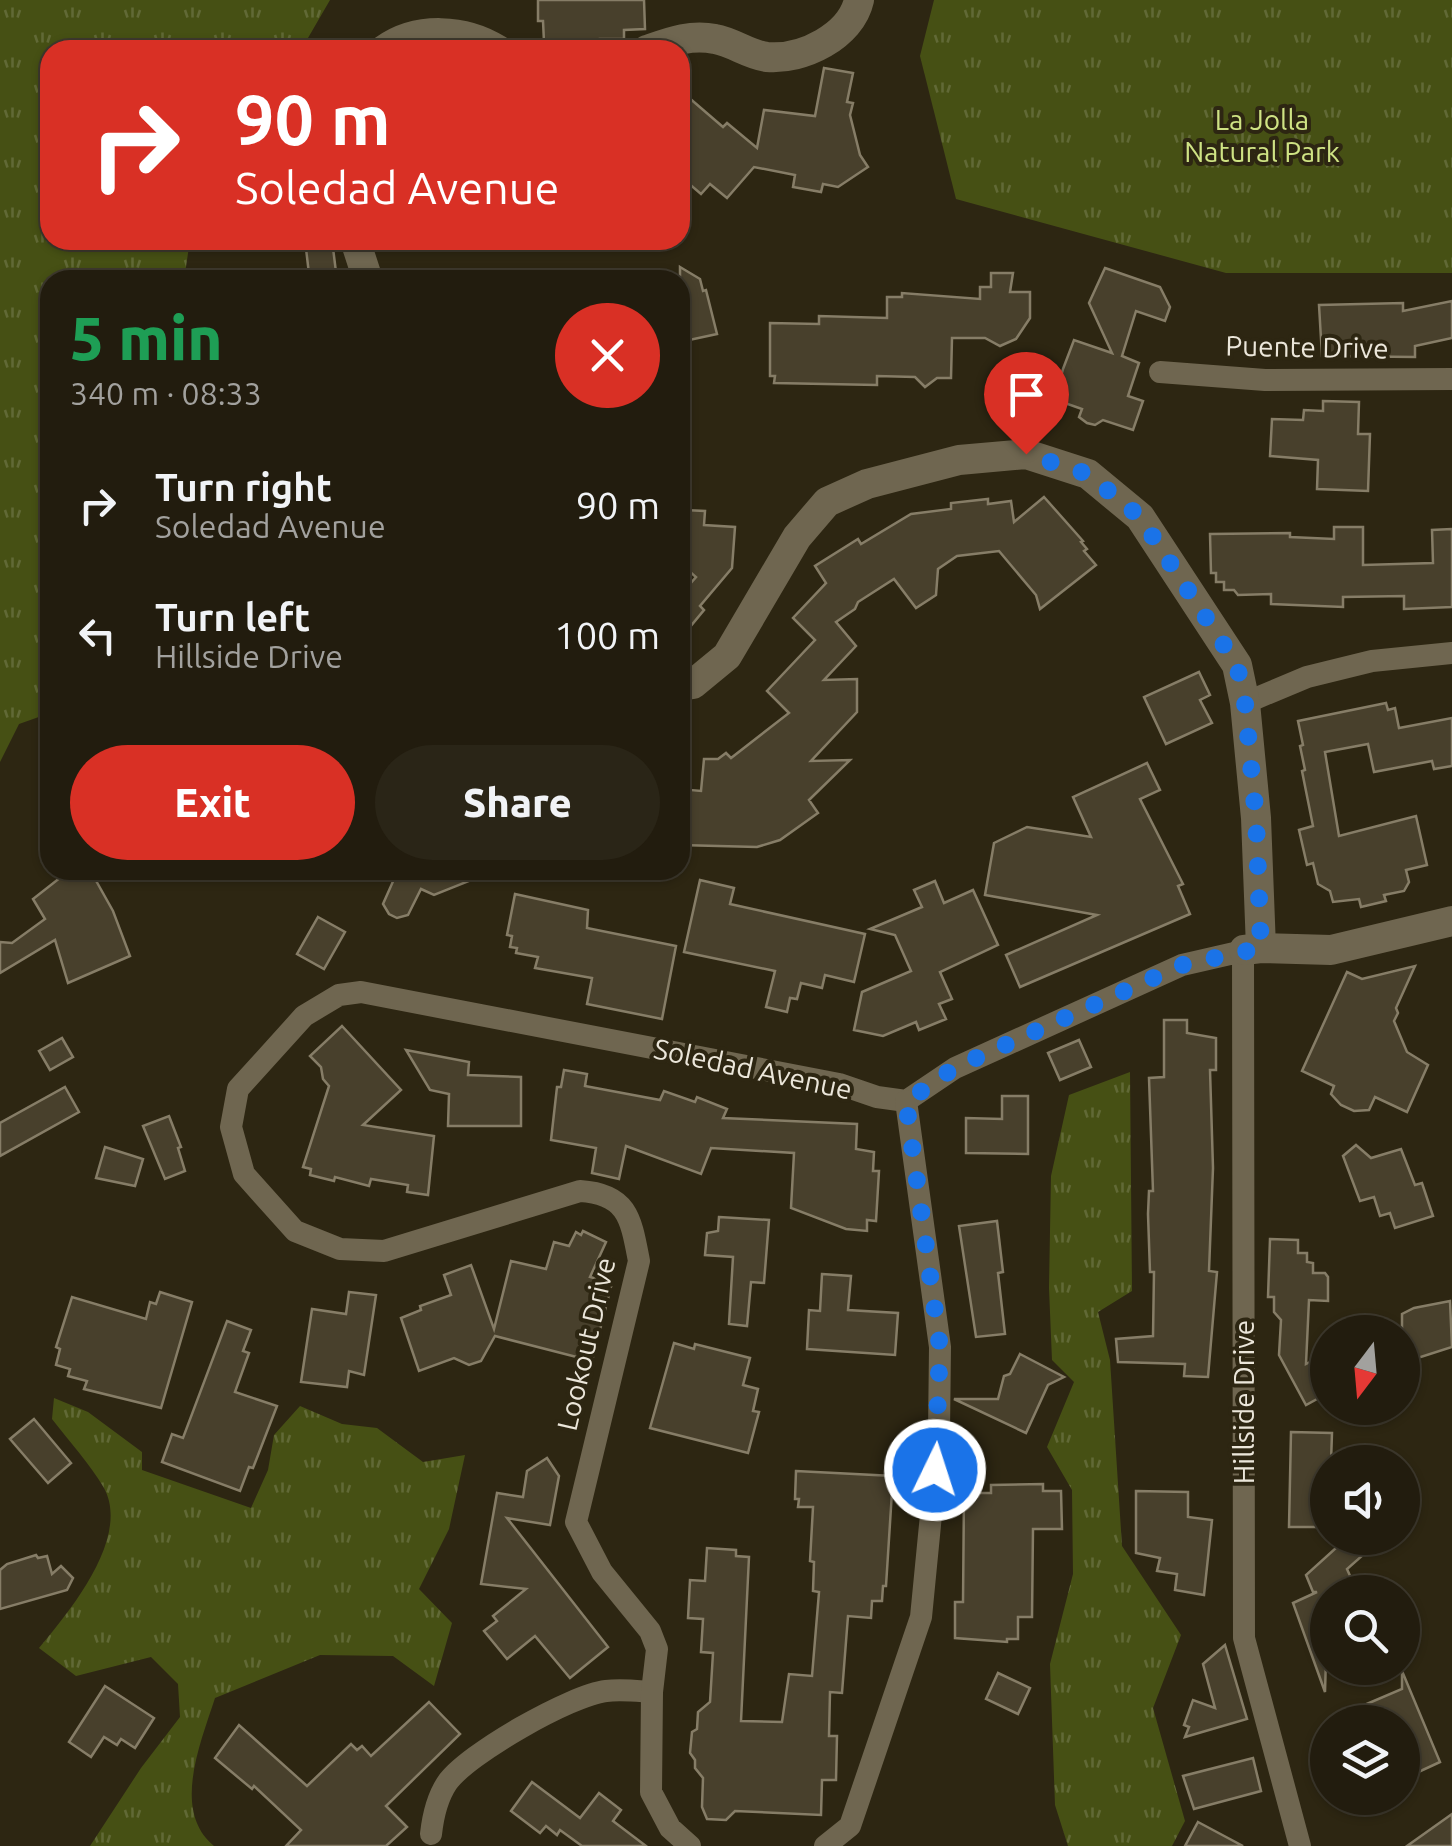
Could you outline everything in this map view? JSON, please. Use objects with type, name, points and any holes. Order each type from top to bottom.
[{"type":"street","points":[[676,40],[716,39],[767,57],[816,50],[856,14],[859,0]]},
{"type":"street","points":[[413,40],[437,32],[476,40]]},
{"type":"street","name":"Puente Drive","points":[[1160,372],[1265,380],[1452,379]]},
{"type":"street","name":"Hillside Drive","points":[[690,684],[727,656],[796,537],[827,502],[868,484],[959,460],[1026,454],[1088,474],[1140,517],[1237,665],[1245,703],[1256,818],[1244,1638],[1300,1846]]},
{"type":"street","points":[[1245,703],[1323,673],[1372,661],[1452,654]]},
{"type":"street","points":[[825,1846],[850,1826],[921,1617],[939,1433],[940,1347],[906,1102],[954,1068],[1182,965],[1252,949],[1332,950],[1452,921]]},
{"type":"street","name":"Soledad Avenue","points":[[238,1089],[304,1016],[339,995],[361,992],[839,1084],[906,1102]]},
{"type":"street","name":"Lookout Drive","points":[[238,1089],[231,1127],[244,1174],[295,1230],[340,1249],[384,1251],[580,1190],[603,1192],[622,1206],[632,1223],[639,1261],[576,1522],[602,1572],[650,1631],[657,1649],[652,1692],[651,1792],[670,1828],[690,1846]]},
{"type":"street","points":[[431,1834],[433,1813],[448,1781],[478,1755],[564,1704],[604,1691],[652,1692]]},
{"type":"green space","points":[[0,0],[330,0],[307,40],[40,40],[40,250],[188,250],[186,270],[40,270],[40,717],[19,724],[0,762]]},
{"type":"green space","name":"La Jolla Natural Park","points":[[934,0],[1452,0],[1452,273],[1226,273],[956,199],[920,56]]},
{"type":"green space","points":[[1130,1072],[1132,1291],[1098,1312],[1110,1360],[1122,1546],[1181,1635],[1153,1708],[1185,1821],[1172,1846],[1068,1846],[1055,1805],[1050,1664],[1073,1574],[1072,1490],[1047,1447],[1074,1382],[1052,1360],[1051,1176],[1069,1095]]},
{"type":"green space","points":[[54,1398],[88,1412],[142,1452],[142,1470],[251,1508],[268,1470],[274,1435],[300,1406],[342,1424],[377,1428],[423,1462],[465,1455],[449,1529],[419,1589],[452,1623],[434,1686],[393,1656],[320,1655],[215,1698],[197,1755],[192,1795],[201,1831],[214,1846],[90,1846],[180,1717],[178,1684],[151,1657],[76,1676],[39,1648],[93,1573],[109,1529],[110,1508],[104,1488],[52,1419]]},
{"type":"building","points":[[538,0],[644,0],[645,29],[624,30],[624,39],[544,40],[543,21],[538,21]]},
{"type":"building","points":[[824,68],[853,73],[847,102],[853,103],[850,115],[860,155],[868,167],[838,187],[823,184],[821,192],[793,187],[795,175],[754,167],[727,198],[710,184],[701,194],[690,185],[690,99],[723,127],[727,123],[757,148],[764,110],[815,116]]},
{"type":"building","points":[[306,250],[333,250],[336,270],[309,270]]},
{"type":"building","points":[[1105,268],[1160,287],[1170,307],[1165,321],[1136,311],[1122,356],[1139,363],[1128,396],[1143,401],[1133,430],[1103,420],[1095,425],[1087,423],[1079,417],[1082,409],[1059,401],[1064,386],[1059,384],[1074,340],[1112,353],[1089,303]]},
{"type":"building","points":[[690,273],[700,279],[703,291],[706,290],[717,334],[690,340]]},
{"type":"building","points":[[991,273],[1013,273],[1010,292],[1030,292],[1030,318],[1016,339],[1000,346],[985,338],[952,338],[951,378],[937,378],[925,387],[915,377],[877,376],[877,385],[774,383],[775,376],[770,376],[770,323],[819,324],[819,316],[887,318],[887,297],[902,297],[902,293],[980,299],[980,287],[991,287]]},
{"type":"building","points":[[1452,301],[1452,338],[1415,346],[1415,357],[1322,356],[1319,305],[1403,303],[1403,311]]},
{"type":"building","points":[[1323,401],[1359,402],[1358,434],[1370,434],[1368,491],[1317,489],[1318,460],[1270,456],[1272,419],[1303,420],[1304,410],[1323,411]]},
{"type":"building","points":[[1044,497],[1083,541],[1087,549],[1084,551],[1096,565],[1040,609],[1036,595],[999,551],[957,556],[938,569],[936,595],[916,608],[894,579],[858,602],[855,609],[836,622],[856,646],[824,680],[857,679],[857,712],[811,761],[850,760],[809,800],[818,813],[780,840],[757,847],[690,845],[690,790],[701,791],[704,759],[718,759],[726,753],[731,758],[789,713],[767,691],[815,640],[793,618],[826,583],[815,566],[858,539],[861,544],[911,514],[951,509],[951,503],[1011,501],[1014,522]]},
{"type":"building","points":[[690,510],[705,511],[704,525],[735,527],[732,568],[700,606],[704,610],[690,627],[690,584],[696,577],[690,572]]},
{"type":"building","points":[[1334,527],[1363,527],[1363,565],[1433,563],[1432,530],[1452,529],[1452,607],[1404,609],[1404,596],[1343,597],[1343,607],[1271,604],[1271,594],[1238,595],[1234,590],[1224,590],[1224,582],[1216,582],[1216,573],[1211,573],[1210,534],[1290,533],[1290,537],[1334,539]]},
{"type":"building","points":[[1199,672],[1210,695],[1200,700],[1212,723],[1166,744],[1144,697]]},
{"type":"building","points":[[1386,703],[1388,710],[1395,708],[1399,728],[1452,718],[1452,766],[1434,769],[1432,761],[1374,772],[1368,744],[1325,752],[1339,836],[1416,816],[1427,865],[1406,870],[1409,882],[1404,891],[1384,895],[1386,901],[1361,907],[1359,899],[1333,902],[1330,891],[1318,884],[1313,863],[1307,865],[1299,830],[1313,826],[1302,771],[1303,745],[1298,721]]},
{"type":"building","points":[[1147,763],[1160,790],[1140,799],[1183,884],[1178,886],[1190,914],[1020,987],[1006,955],[1097,915],[985,895],[994,843],[1027,827],[1091,837],[1073,797]]},
{"type":"building","points":[[57,880],[96,880],[113,911],[130,956],[68,983],[55,940],[0,973],[0,942],[12,943],[45,919],[33,899]]},
{"type":"building","points":[[394,880],[472,880],[434,895],[421,889],[408,915],[397,918],[383,904]]},
{"type":"building","points":[[700,880],[734,888],[730,904],[865,934],[854,982],[825,975],[822,988],[801,983],[797,999],[790,998],[787,1012],[766,1007],[775,971],[684,952]]},
{"type":"building","points":[[935,881],[944,903],[973,890],[998,945],[940,972],[952,999],[939,1004],[946,1019],[919,1030],[916,1022],[883,1036],[854,1030],[862,992],[911,971],[895,935],[870,929],[922,907],[914,890]]},
{"type":"building","points":[[515,894],[588,910],[587,928],[676,946],[662,1019],[587,1004],[592,978],[535,968],[538,957],[516,953],[517,948],[510,947],[512,936],[507,935]]},
{"type":"building","points":[[318,917],[345,932],[324,969],[297,954]]},
{"type":"building","points":[[1415,966],[1394,1021],[1407,1052],[1428,1065],[1407,1112],[1375,1097],[1369,1110],[1354,1111],[1341,1105],[1331,1094],[1334,1086],[1302,1071],[1347,972],[1362,979]]},
{"type":"building","points":[[1164,1020],[1187,1020],[1187,1033],[1216,1038],[1216,1070],[1210,1070],[1213,1168],[1209,1271],[1217,1272],[1208,1377],[1184,1376],[1185,1364],[1118,1362],[1116,1339],[1153,1336],[1154,1272],[1150,1272],[1148,1214],[1149,1191],[1153,1191],[1149,1078],[1164,1077]]},
{"type":"building","points":[[342,1026],[401,1090],[363,1125],[434,1136],[428,1195],[407,1192],[408,1185],[371,1179],[369,1186],[335,1177],[334,1181],[310,1175],[311,1169],[303,1167],[329,1086],[321,1067],[310,1056]]},
{"type":"building","points":[[62,1038],[73,1057],[50,1070],[39,1051]]},
{"type":"building","points":[[1079,1040],[1091,1067],[1060,1080],[1048,1053]]},
{"type":"building","points":[[406,1050],[469,1062],[468,1075],[521,1077],[521,1126],[448,1126],[449,1094],[430,1090]]},
{"type":"building","points":[[564,1070],[587,1074],[585,1086],[660,1100],[664,1091],[695,1102],[697,1097],[727,1109],[723,1118],[857,1124],[856,1149],[874,1152],[873,1171],[879,1171],[876,1221],[867,1220],[867,1231],[846,1229],[791,1208],[794,1153],[711,1148],[701,1174],[626,1146],[619,1179],[592,1173],[596,1148],[551,1140],[557,1087],[561,1087]]},
{"type":"building","points":[[65,1087],[79,1112],[0,1156],[0,1123]]},
{"type":"building","points":[[1002,1096],[1028,1096],[1028,1154],[966,1153],[966,1118],[1002,1119]]},
{"type":"building","points":[[169,1116],[185,1171],[165,1179],[143,1126]]},
{"type":"building","points":[[1356,1145],[1371,1158],[1401,1149],[1415,1185],[1422,1183],[1433,1216],[1395,1228],[1390,1213],[1380,1216],[1374,1197],[1360,1201],[1343,1156]]},
{"type":"building","points":[[105,1147],[143,1159],[135,1186],[96,1178]]},
{"type":"building","points":[[719,1217],[769,1220],[764,1283],[751,1282],[747,1326],[729,1324],[733,1257],[705,1255],[707,1233],[718,1231]]},
{"type":"building","points":[[997,1221],[1005,1334],[976,1337],[959,1226]]},
{"type":"building","points":[[583,1231],[606,1242],[590,1277],[612,1283],[592,1361],[495,1336],[481,1361],[469,1365],[454,1358],[419,1371],[401,1318],[451,1295],[444,1275],[471,1265],[494,1329],[511,1261],[546,1269],[554,1242],[569,1246],[576,1232],[581,1235]]},
{"type":"building","points":[[1270,1239],[1298,1240],[1298,1253],[1307,1253],[1313,1273],[1325,1273],[1328,1277],[1328,1301],[1309,1300],[1306,1364],[1310,1362],[1310,1403],[1306,1405],[1279,1355],[1281,1320],[1274,1312],[1274,1297],[1268,1297]]},
{"type":"building","points":[[822,1274],[851,1276],[848,1310],[898,1313],[895,1355],[807,1349],[809,1310],[820,1311]]},
{"type":"building","points":[[160,1292],[192,1302],[161,1408],[84,1389],[87,1381],[68,1376],[70,1369],[56,1365],[60,1349],[56,1347],[72,1297],[146,1319],[150,1302],[156,1304]]},
{"type":"building","points":[[349,1292],[376,1295],[364,1375],[349,1371],[347,1387],[301,1382],[312,1309],[346,1314]]},
{"type":"building","points":[[1450,1301],[1452,1347],[1420,1357],[1420,1315],[1402,1315],[1414,1308]]},
{"type":"building","points":[[227,1321],[251,1330],[243,1351],[249,1353],[235,1392],[277,1406],[240,1491],[162,1462],[172,1434],[183,1438]]},
{"type":"building","points":[[674,1343],[694,1349],[695,1344],[750,1358],[743,1385],[758,1389],[753,1411],[759,1412],[748,1453],[650,1428]]},
{"type":"building","points":[[1020,1354],[1064,1377],[1048,1385],[1026,1433],[954,1399],[998,1399],[1004,1376],[1010,1374]]},
{"type":"building","points":[[34,1419],[71,1463],[48,1483],[10,1439]]},
{"type":"building","points":[[1291,1432],[1332,1433],[1332,1445],[1310,1445],[1310,1527],[1289,1527]]},
{"type":"building","points":[[547,1458],[559,1476],[550,1525],[507,1518],[608,1647],[570,1678],[535,1636],[507,1659],[484,1631],[497,1621],[493,1616],[526,1589],[481,1584],[497,1493],[523,1497],[527,1471]]},
{"type":"building","points":[[796,1471],[893,1476],[886,1586],[882,1601],[872,1601],[871,1618],[848,1616],[842,1693],[830,1692],[829,1736],[837,1736],[836,1780],[822,1780],[821,1815],[735,1811],[726,1820],[707,1819],[702,1807],[703,1778],[690,1753],[698,1712],[710,1702],[713,1653],[701,1652],[703,1619],[688,1618],[690,1580],[705,1581],[707,1548],[736,1550],[736,1556],[749,1557],[741,1721],[782,1722],[789,1674],[812,1676],[819,1592],[813,1591],[814,1562],[810,1561],[813,1507],[798,1507]]},
{"type":"building","points":[[1043,1484],[1043,1491],[1061,1491],[1062,1529],[1033,1529],[1032,1617],[1018,1617],[1018,1639],[1007,1642],[955,1638],[955,1602],[963,1602],[964,1493],[991,1493],[991,1485]]},
{"type":"building","points":[[1136,1491],[1188,1492],[1188,1517],[1212,1520],[1204,1595],[1175,1590],[1177,1574],[1157,1571],[1160,1558],[1136,1553]]},
{"type":"building","points":[[36,1555],[47,1556],[52,1574],[61,1566],[73,1578],[67,1590],[0,1609],[0,1570]]},
{"type":"building","points":[[1328,1555],[1363,1555],[1347,1569],[1350,1575],[1310,1575],[1310,1585],[1306,1575]]},
{"type":"building","points":[[1310,1595],[1310,1650],[1293,1603]]},
{"type":"building","points":[[1225,1645],[1247,1719],[1185,1737],[1189,1727],[1184,1725],[1193,1700],[1215,1708],[1203,1664]]},
{"type":"building","points":[[998,1673],[1030,1688],[1018,1714],[986,1699]]},
{"type":"building","points":[[1402,1685],[1408,1685],[1416,1705],[1364,1705],[1402,1689]]},
{"type":"building","points":[[105,1686],[154,1718],[135,1748],[121,1739],[117,1745],[104,1737],[91,1757],[69,1742]]},
{"type":"building","points":[[429,1702],[460,1734],[386,1806],[407,1827],[386,1846],[286,1846],[301,1830],[254,1786],[252,1789],[215,1758],[239,1725],[307,1786],[351,1744],[357,1750],[362,1746],[371,1756]]},
{"type":"building","points":[[1420,1714],[1440,1762],[1420,1771]]},
{"type":"building","points":[[1253,1758],[1261,1791],[1194,1809],[1183,1776]]},
{"type":"building","points":[[532,1782],[580,1818],[599,1793],[621,1810],[613,1821],[646,1846],[582,1846],[560,1830],[557,1835],[546,1826],[540,1833],[511,1811]]},
{"type":"building","points":[[1452,1814],[1452,1846],[1407,1846]]},
{"type":"building","points":[[1198,1822],[1243,1846],[1185,1846]]},
{"type":"route","points":[[935,1470],[940,1347],[906,1102],[954,1068],[1182,965],[1261,948],[1256,818],[1245,703],[1237,665],[1140,517],[1088,474],[1026,454]]}]
